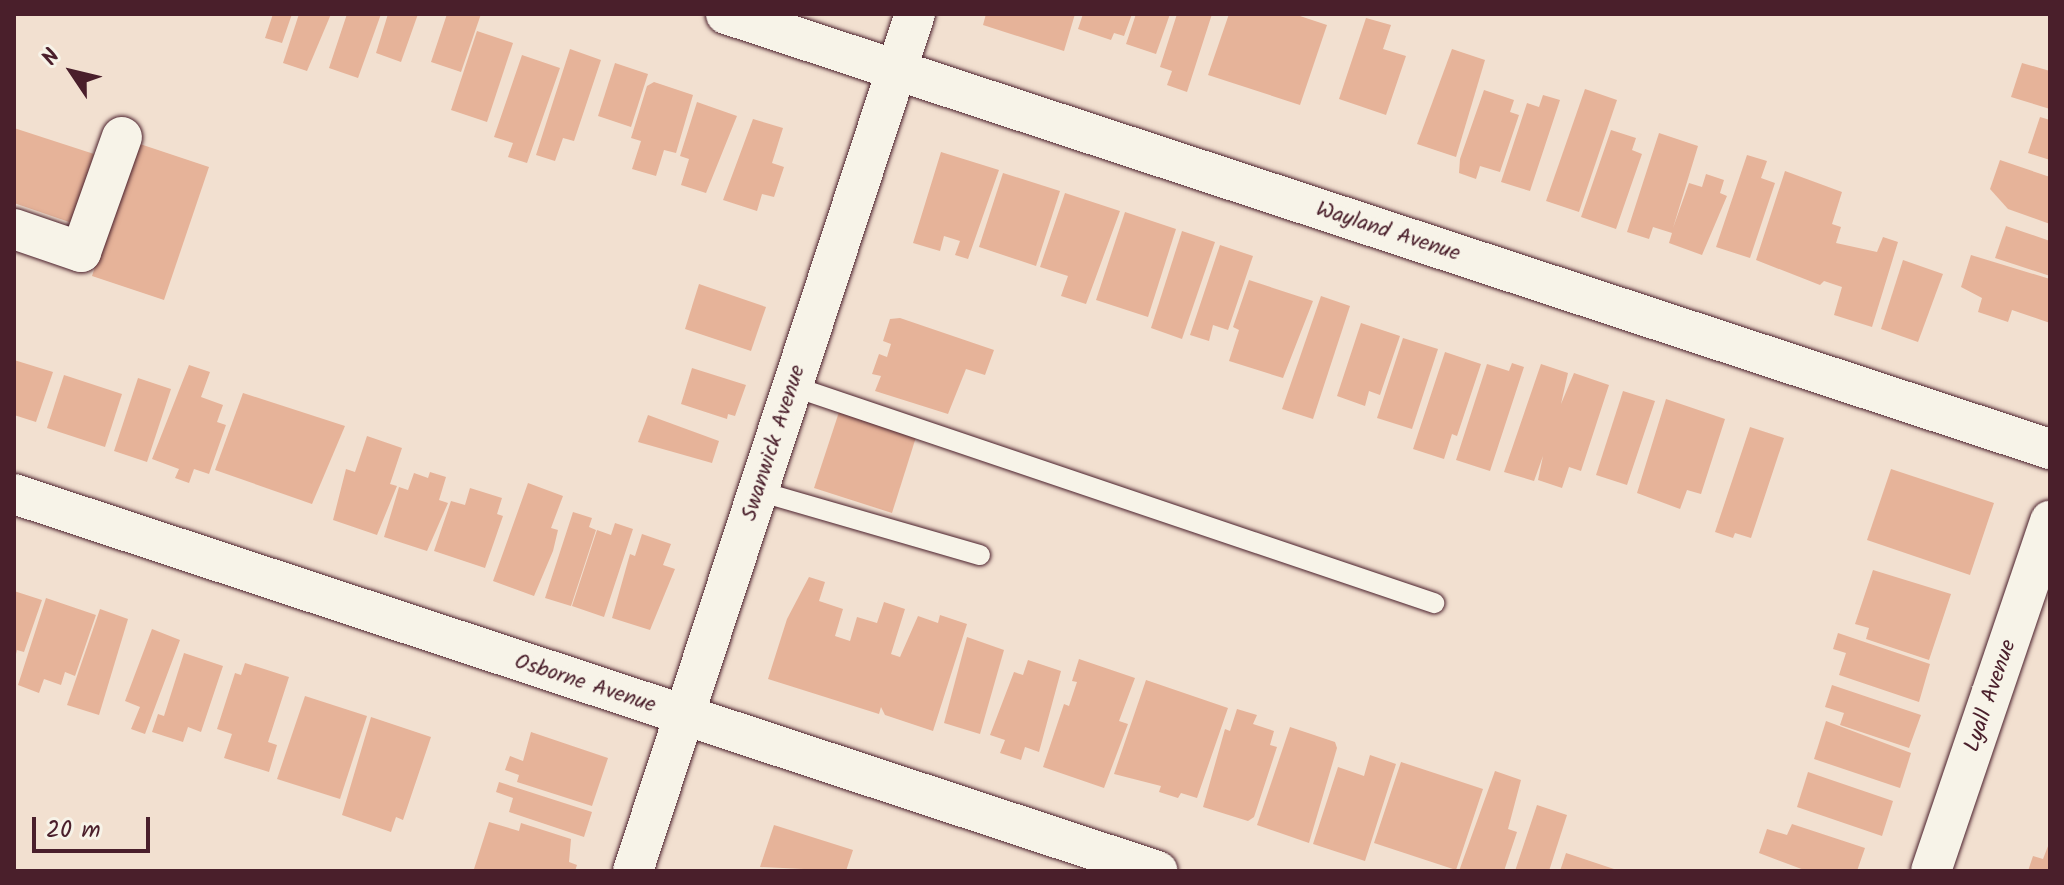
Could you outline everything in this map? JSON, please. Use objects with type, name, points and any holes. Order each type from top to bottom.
[{"type":"street","name":"Wayland Avenue","points":[[726,14],[2050,449]]},
{"type":"street","name":"Swanwick Avenue","points":[[633,871],[915,14]]},
{"type":"street","points":[[14,229],[81,252],[122,137]]},
{"type":"street","name":"Osborne Avenue","points":[[14,494],[685,718],[1157,871]]},
{"type":"street","name":"Lyall Avenue","points":[[1931,871],[2050,521]]},
{"type":"lane","points":[[792,386],[1434,603]]},
{"type":"lane","points":[[758,491],[980,555]]},
{"type":"building","points":[[273,14],[292,14],[282,43],[265,38]]},
{"type":"building","points":[[299,14],[331,14],[307,71],[283,63]]},
{"type":"building","points":[[347,14],[381,14],[358,78],[329,68]]},
{"type":"building","points":[[388,14],[418,14],[401,62],[376,53]]},
{"type":"building","points":[[447,14],[481,14],[461,72],[431,62]]},
{"type":"building","points":[[986,14],[1075,14],[1064,51],[983,25]]},
{"type":"building","points":[[1083,14],[1132,14],[1124,36],[1114,33],[1111,40],[1078,29]]},
{"type":"building","points":[[1136,14],[1170,14],[1156,54],[1126,44]]},
{"type":"building","points":[[1177,14],[1212,14],[1187,92],[1167,85],[1172,71],[1160,67]]},
{"type":"building","points":[[1229,14],[1294,14],[1327,25],[1300,105],[1208,75]]},
{"type":"building","points":[[1366,18],[1391,25],[1383,49],[1406,56],[1386,115],[1339,99]]},
{"type":"building","points":[[477,31],[513,43],[487,122],[451,110]]},
{"type":"building","points":[[570,49],[601,60],[574,141],[563,138],[555,161],[536,155]]},
{"type":"building","points":[[1452,49],[1485,60],[1456,157],[1417,144]]},
{"type":"building","points":[[522,55],[560,68],[527,163],[508,157],[513,143],[494,137]]},
{"type":"building","points":[[615,63],[648,74],[631,127],[598,116]]},
{"type":"building","points":[[2022,63],[2050,71],[2050,109],[2011,97]]},
{"type":"building","points":[[654,82],[693,95],[676,153],[664,150],[656,176],[632,169],[641,141],[631,138],[647,86]]},
{"type":"building","points":[[1585,89],[1617,100],[1579,212],[1546,201]]},
{"type":"building","points":[[1484,90],[1514,100],[1510,112],[1519,115],[1500,172],[1480,166],[1476,179],[1459,173],[1460,159]]},
{"type":"building","points":[[1543,95],[1560,100],[1530,191],[1501,182],[1527,103],[1539,107]]},
{"type":"building","points":[[697,102],[737,116],[706,193],[681,185],[689,159],[680,156]]},
{"type":"building","points":[[2040,117],[2050,120],[2050,160],[2028,153]]},
{"type":"building","points":[[753,119],[783,128],[772,163],[784,167],[774,197],[762,194],[757,211],[723,200]]},
{"type":"building","points":[[14,128],[94,154],[72,223],[14,203]]},
{"type":"building","points":[[1611,130],[1636,138],[1632,150],[1642,154],[1616,229],[1581,217]]},
{"type":"building","points":[[1659,133],[1698,146],[1673,228],[1689,183],[1702,187],[1706,174],[1724,180],[1720,193],[1727,196],[1702,255],[1669,243],[1672,233],[1653,227],[1649,239],[1627,232]]},
{"type":"building","points":[[137,143],[209,167],[164,300],[92,276]]},
{"type":"building","points":[[941,152],[999,170],[968,259],[955,255],[960,241],[944,236],[940,251],[913,243]]},
{"type":"building","points":[[1747,155],[1767,161],[1761,178],[1775,183],[1750,258],[1716,247]]},
{"type":"building","points":[[2000,160],[2050,177],[2050,224],[2008,209],[1990,189]]},
{"type":"building","points":[[1785,171],[1842,192],[1832,224],[1841,227],[1836,243],[1877,252],[1883,237],[1898,242],[1872,327],[1834,315],[1842,287],[1824,281],[1820,285],[1756,260]]},
{"type":"building","points":[[1003,173],[1060,191],[1036,266],[979,247]]},
{"type":"building","points":[[1065,193],[1120,211],[1086,304],[1061,296],[1068,276],[1040,267]]},
{"type":"building","points":[[1125,212],[1176,229],[1148,317],[1096,300]]},
{"type":"building","points":[[2006,226],[2050,241],[2050,276],[1995,258]]},
{"type":"building","points":[[1182,231],[1215,242],[1182,339],[1151,328]]},
{"type":"building","points":[[1220,245],[1253,256],[1228,330],[1213,325],[1209,341],[1190,335]]},
{"type":"building","points":[[1971,255],[2050,279],[2050,323],[2012,310],[2008,322],[1978,312],[1982,298],[1961,287]]},
{"type":"building","points":[[1903,260],[1943,274],[1918,342],[1881,329]]},
{"type":"building","points":[[1249,280],[1313,301],[1283,378],[1229,361],[1239,330],[1233,327]]},
{"type":"building","points":[[699,284],[766,307],[751,351],[685,329]]},
{"type":"building","points":[[1321,296],[1350,306],[1313,419],[1282,409]]},
{"type":"building","points":[[900,318],[994,350],[985,375],[966,369],[948,414],[875,391],[881,376],[872,374],[879,354],[887,357],[891,344],[883,341],[890,319]]},
{"type":"building","points":[[1361,323],[1400,336],[1380,395],[1369,391],[1365,406],[1337,396]]},
{"type":"building","points":[[1403,338],[1438,349],[1412,429],[1377,418]]},
{"type":"building","points":[[1445,352],[1481,364],[1457,436],[1452,434],[1444,459],[1413,449]]},
{"type":"building","points":[[14,360],[53,372],[36,422],[14,415]]},
{"type":"building","points":[[1512,363],[1524,367],[1490,471],[1456,460],[1487,364],[1509,371]]},
{"type":"building","points":[[1541,364],[1568,373],[1561,404],[1574,373],[1609,385],[1581,471],[1569,467],[1562,488],[1538,480],[1543,456],[1534,481],[1504,472]]},
{"type":"building","points":[[189,365],[210,372],[201,397],[223,405],[217,422],[226,425],[209,474],[194,469],[189,483],[175,478],[179,469],[152,459]]},
{"type":"building","points":[[692,368],[746,385],[735,416],[728,414],[727,419],[681,404]]},
{"type":"building","points":[[64,375],[122,394],[105,447],[47,428]]},
{"type":"building","points":[[138,378],[171,389],[147,462],[114,451]]},
{"type":"building","points":[[1623,391],[1655,401],[1627,485],[1596,475]]},
{"type":"building","points":[[243,393],[345,426],[312,504],[215,470]]},
{"type":"building","points":[[1666,399],[1725,419],[1701,494],[1687,490],[1680,509],[1637,493]]},
{"type":"building","points":[[840,409],[917,434],[892,513],[814,488]]},
{"type":"building","points":[[648,415],[719,441],[712,463],[638,442]]},
{"type":"building","points":[[1750,427],[1784,438],[1751,538],[1735,533],[1733,538],[1715,532]]},
{"type":"building","points":[[367,436],[402,448],[390,484],[397,486],[377,535],[333,520],[346,469],[355,472]]},
{"type":"building","points":[[1891,469],[1994,503],[1970,575],[1867,540]]},
{"type":"building","points":[[430,472],[446,477],[439,500],[448,503],[427,551],[384,537],[399,487],[408,490],[414,473],[428,478]]},
{"type":"building","points":[[528,483],[563,496],[551,528],[558,530],[553,551],[534,596],[493,581]]},
{"type":"building","points":[[470,488],[502,498],[497,514],[503,516],[485,568],[434,551],[451,501],[465,505]]},
{"type":"building","points":[[573,512],[592,518],[589,527],[596,530],[571,606],[545,598]]},
{"type":"building","points":[[615,523],[633,529],[604,617],[572,606],[597,530],[611,535]]},
{"type":"building","points":[[642,534],[671,544],[663,565],[675,569],[650,630],[612,618],[630,554],[635,556]]},
{"type":"building","points":[[1873,570],[1951,594],[1929,660],[1866,639],[1869,628],[1855,624]]},
{"type":"building","points":[[809,577],[825,582],[819,601],[843,609],[835,636],[850,641],[857,617],[877,623],[884,602],[905,609],[891,654],[900,657],[918,616],[938,623],[940,615],[967,624],[933,731],[885,715],[881,707],[879,714],[768,679],[787,619]]},
{"type":"building","points":[[14,591],[42,600],[24,652],[17,650],[15,658]]},
{"type":"building","points":[[46,598],[96,615],[75,676],[65,672],[61,685],[44,679],[39,693],[18,685]]},
{"type":"building","points":[[100,609],[128,619],[99,715],[67,705]]},
{"type":"building","points":[[152,629],[180,640],[145,734],[131,729],[140,707],[125,701]]},
{"type":"building","points":[[1838,633],[1930,664],[1919,702],[1839,675],[1846,653],[1833,649]]},
{"type":"building","points":[[967,637],[1004,650],[980,734],[944,723]]},
{"type":"building","points":[[184,653],[223,666],[201,732],[188,727],[183,742],[152,732],[158,714],[164,716]]},
{"type":"building","points":[[1079,659],[1135,678],[1119,721],[1128,724],[1104,788],[1043,767],[1064,704],[1069,706],[1077,682],[1072,681]]},
{"type":"building","points":[[1028,660],[1061,671],[1039,752],[1025,747],[1021,760],[1000,753],[1005,740],[990,735],[1014,672],[1023,675]]},
{"type":"building","points":[[245,663],[289,677],[268,742],[277,745],[269,772],[224,758],[232,734],[217,729],[235,673],[241,675]]},
{"type":"building","points":[[1146,680],[1228,708],[1197,798],[1181,793],[1178,798],[1159,792],[1161,786],[1114,774]]},
{"type":"building","points":[[1832,685],[1921,715],[1909,748],[1840,725],[1844,713],[1825,707]]},
{"type":"building","points":[[305,696],[367,716],[340,799],[277,779]]},
{"type":"building","points":[[1237,709],[1257,715],[1253,724],[1274,731],[1270,745],[1277,747],[1254,817],[1248,821],[1203,807],[1225,729],[1230,731]]},
{"type":"building","points":[[371,717],[431,737],[403,820],[396,817],[391,832],[342,815]]},
{"type":"building","points":[[1826,721],[1911,753],[1900,788],[1814,759]]},
{"type":"building","points":[[1290,727],[1335,742],[1337,748],[1309,843],[1257,825]]},
{"type":"building","points":[[531,732],[608,758],[592,806],[517,782],[519,775],[505,770],[510,756],[523,761]]},
{"type":"building","points":[[1370,755],[1396,764],[1365,861],[1313,844],[1338,767],[1364,776]]},
{"type":"building","points":[[1401,762],[1483,789],[1456,870],[1374,843]]},
{"type":"building","points":[[1495,771],[1521,780],[1508,829],[1517,832],[1504,871],[1459,871]]},
{"type":"building","points":[[1808,772],[1893,801],[1882,836],[1797,807]]},
{"type":"building","points":[[499,782],[592,812],[584,837],[509,812],[513,798],[496,792]]},
{"type":"building","points":[[1537,805],[1567,815],[1549,871],[1515,871]]},
{"type":"building","points":[[489,822],[519,831],[521,823],[571,839],[569,862],[577,865],[575,871],[474,869]]},
{"type":"building","points":[[1792,824],[1865,848],[1857,871],[1807,871],[1759,853],[1767,829],[1787,835]]},
{"type":"building","points":[[774,825],[853,850],[846,871],[760,867]]},
{"type":"building","points":[[2050,841],[2050,871],[2028,871],[2033,856],[2043,859]]},
{"type":"building","points":[[1566,853],[1617,870],[1617,871],[1560,871]]}]
